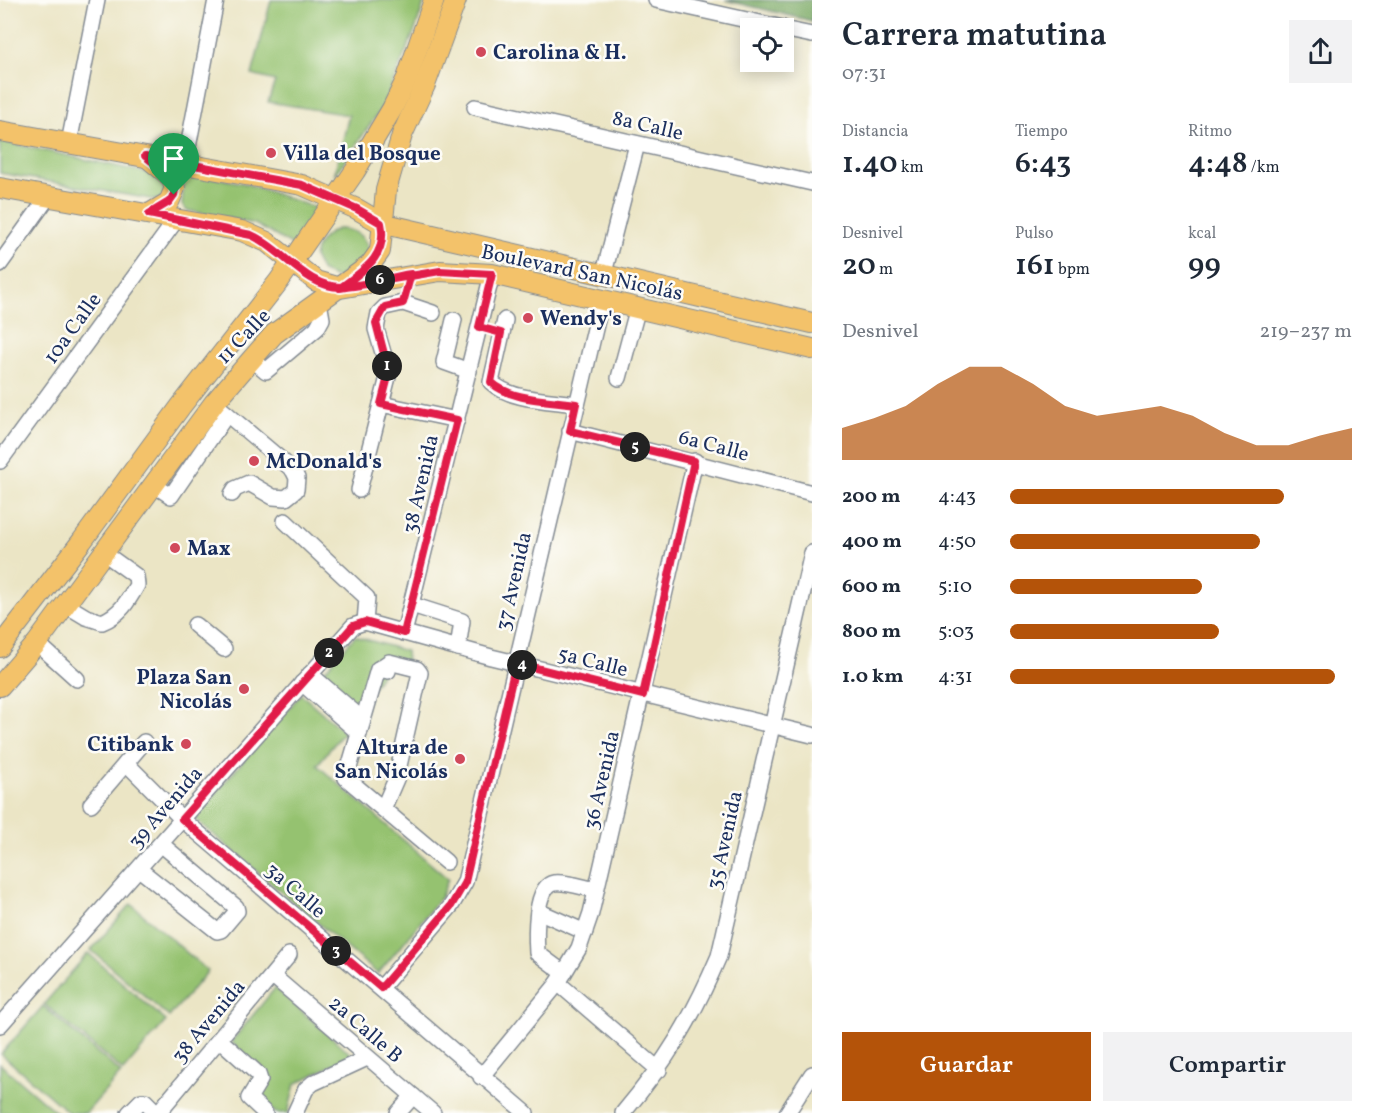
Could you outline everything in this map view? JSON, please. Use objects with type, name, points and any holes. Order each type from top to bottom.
[{"type":"main road","name":"11 Calle","points":[[0,647],[292,263],[335,199],[392,110],[407,78],[434,0]]},
{"type":"main road","name":"11 Calle","points":[[0,686],[38,643],[154,485],[189,456],[221,409],[259,365],[274,334],[370,265],[380,250],[384,235],[381,223],[390,175],[402,135],[425,85],[456,0]]},
{"type":"main road","name":"Boulevard San Nicolás","points":[[0,131],[302,185],[381,223],[812,323]]},
{"type":"main road","points":[[145,156],[171,177],[176,188],[169,202],[149,214]]},
{"type":"main road","points":[[390,175],[397,219],[430,234]]},
{"type":"main road","points":[[0,188],[149,214],[251,235],[267,242],[316,281],[340,288]]},
{"type":"main road","name":"Boulevard San Nicolás","points":[[340,288],[411,274],[440,271],[492,274],[812,349]]},
{"type":"street","points":[[69,143],[97,0]]},
{"type":"street","points":[[185,164],[216,0]]},
{"type":"street","points":[[657,0],[740,18]]},
{"type":"street","points":[[794,31],[812,35]]},
{"type":"street","name":"8a Calle","points":[[475,107],[812,183]]},
{"type":"street","points":[[604,273],[637,144]]},
{"type":"street","points":[[0,264],[48,197]]},
{"type":"street","name":"10a Calle","points":[[0,461],[176,220]]},
{"type":"street","points":[[403,303],[411,274]]},
{"type":"street","name":"38 Avenida","points":[[404,633],[492,274]]},
{"type":"street","name":"37 Avenida","points":[[381,988],[451,906],[465,882],[602,299]]},
{"type":"street","points":[[358,490],[389,373],[376,323],[385,307],[403,303],[433,313]]},
{"type":"street","points":[[619,378],[638,307]]},
{"type":"street","points":[[469,370],[444,362],[452,319],[479,327],[503,327],[491,382],[498,388],[514,394],[576,404]]},
{"type":"street","points":[[381,404],[457,420]]},
{"type":"street","points":[[221,409],[293,470],[298,482],[296,490],[286,498],[273,497],[249,483],[235,489],[232,494]]},
{"type":"street","name":"6a Calle","points":[[570,431],[812,493]]},
{"type":"street","name":"36 Avenida","points":[[481,1077],[561,978],[579,948],[585,932],[643,695],[694,461]]},
{"type":"street","points":[[285,521],[367,598],[369,608],[365,622]]},
{"type":"street","points":[[66,605],[86,617],[102,622],[115,617],[128,600],[137,585],[136,576],[104,552]]},
{"type":"street","name":"35 Avenida","points":[[623,1113],[658,1070],[697,1008],[720,956],[812,553]]},
{"type":"street","points":[[412,605],[462,621],[458,648]]},
{"type":"street","name":"5a Calle","points":[[365,622],[516,663],[812,735]]},
{"type":"street","name":"39 Avenida","points":[[0,1025],[353,626],[365,622]]},
{"type":"street","points":[[195,625],[224,649]]},
{"type":"street","points":[[38,643],[77,679]]},
{"type":"street","points":[[383,809],[396,779],[420,673],[417,669],[389,663],[384,669],[361,726],[346,778],[446,862]]},
{"type":"street","points":[[306,679],[361,726]]},
{"type":"street","points":[[91,804],[144,742]]},
{"type":"street","name":"3a Calle","points":[[126,763],[182,819],[381,988],[481,1077],[526,1113]]},
{"type":"street","points":[[139,868],[217,931],[221,930],[237,911],[236,907],[161,844]]},
{"type":"street","points":[[596,890],[554,883],[547,886],[540,899],[538,911],[535,935],[537,953],[658,1070]]},
{"type":"street","points":[[538,911],[585,932]]},
{"type":"street","name":"38 Avenida","points":[[158,1113],[289,956]]},
{"type":"street","name":"2a Calle B","points":[[273,976],[433,1113]]},
{"type":"street","points":[[220,1040],[258,1074],[260,1080],[249,1098],[265,1113]]},
{"type":"street","points":[[295,1113],[306,1089],[313,1083],[367,1058]]},
{"type":"street","points":[[787,1113],[812,1074]]},
{"type":"street","points":[[398,1113],[413,1096]]},
{"type":"street","points":[[129,1113],[141,1101],[145,1101],[158,1113]]},
{"type":"green space","points":[[271,0],[425,0],[415,30],[382,108],[334,176],[349,115],[268,102],[275,81],[252,75]]},
{"type":"green space","points":[[725,0],[812,0],[812,21]]},
{"type":"green space","points":[[0,141],[157,175],[164,181],[166,189],[162,198],[156,200],[0,173]]},
{"type":"green space","points":[[179,171],[247,184],[316,208],[318,213],[293,246],[255,224],[186,210],[182,205],[184,183]]},
{"type":"green space","points":[[337,229],[358,234],[365,241],[369,251],[363,262],[337,278],[322,272],[314,257],[322,240]]},
{"type":"green space","points":[[355,636],[406,651],[407,662],[392,659],[361,704],[354,708],[319,677]]},
{"type":"green space","points":[[301,694],[344,732],[317,765],[448,879],[441,897],[378,974],[194,818]]},
{"type":"green space","points":[[131,904],[208,971],[169,1017],[91,950]]},
{"type":"green space","points":[[88,953],[166,1021],[123,1071],[44,1004]]},
{"type":"green space","points":[[275,988],[352,1055],[295,1084],[288,1113],[276,1113],[256,1096],[271,1077],[231,1042]]},
{"type":"green space","points":[[43,1006],[121,1073],[86,1113],[69,1113],[1,1054]]},
{"type":"green space","points":[[0,1064],[57,1113],[0,1113]]},
{"type":"place","name":"Carolina & H.","points":[[481,52]]},
{"type":"place","name":"Villa del Bosque","points":[[271,153]]},
{"type":"place","name":"Wendy's","points":[[528,318]]},
{"type":"place","name":"McDonald's","points":[[254,461]]},
{"type":"place","name":"Max","points":[[175,548]]},
{"type":"place","name":"Plaza San Nicolás","points":[[244,689]]},
{"type":"place","name":"Citibank","points":[[186,744]]},
{"type":"place","name":"Altura de San Nicolás","points":[[460,759]]},
{"type":"route","points":[[174,195],[169,202],[149,214],[242,231],[267,242],[316,281],[340,288],[354,286],[400,276],[411,274],[403,303],[385,307],[376,323],[389,373],[381,404],[457,420],[404,633],[365,622],[353,626],[182,819],[381,988],[451,906],[465,882],[516,663],[643,695],[694,461],[570,431],[576,404],[514,394],[498,388],[491,382],[501,333],[479,327],[492,274],[440,271],[400,276],[340,288],[370,265],[380,250],[384,235],[381,223],[357,209],[302,185],[145,156],[171,177],[176,188],[174,195]]}]
